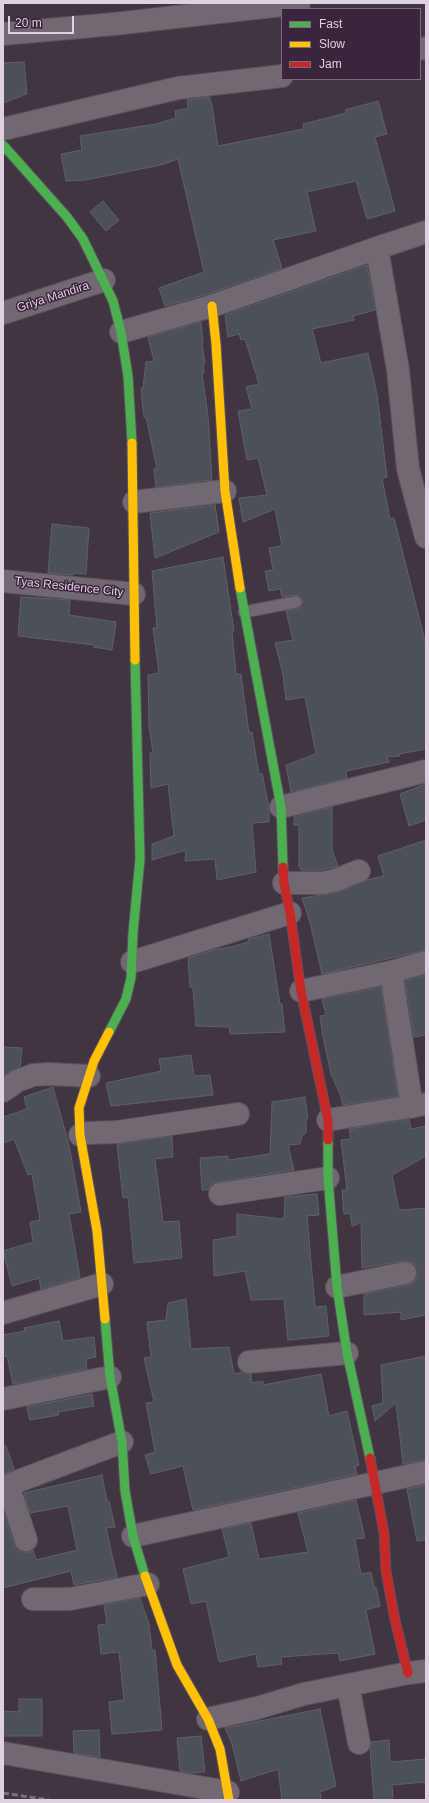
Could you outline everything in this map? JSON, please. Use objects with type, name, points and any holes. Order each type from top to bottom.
[{"type":"street","points":[[3,34],[114,24],[299,3]]},
{"type":"street","points":[[3,129],[178,88],[281,76]]},
{"type":"street","points":[[3,145],[67,217],[83,239],[113,301],[121,332],[128,376],[134,502],[134,594],[140,860],[133,933],[131,978],[126,999],[94,1061],[89,1076],[79,1108],[80,1134],[97,1231],[110,1377],[122,1442],[125,1491],[133,1536],[148,1584],[177,1665],[208,1719],[220,1749],[229,1796],[3,1753]]},
{"type":"street","points":[[121,332],[212,306],[376,248],[426,232]]},
{"type":"street","points":[[376,248],[398,370],[408,469],[426,537]]},
{"type":"street","name":"Griya Mandira","points":[[3,313],[104,280]]},
{"type":"street","points":[[208,1719],[257,1708],[304,1694],[417,1672],[395,1620],[386,1571],[384,1533],[376,1483],[347,1353],[337,1287],[328,1178],[328,1120],[301,991],[290,913],[284,883],[281,808],[244,612],[225,492],[216,344],[212,306]]},
{"type":"street","points":[[134,502],[225,492]]},
{"type":"street","name":"Tyas Residence City","points":[[3,580],[134,594]]},
{"type":"street","points":[[281,808],[426,771]]},
{"type":"street","points":[[284,883],[324,883],[359,871]]},
{"type":"street","points":[[132,962],[290,913]]},
{"type":"street","points":[[301,991],[390,972],[426,962]]},
{"type":"street","points":[[328,1120],[419,1106],[390,972]]},
{"type":"street","points":[[3,1091],[17,1081],[33,1075],[49,1074],[89,1076]]},
{"type":"street","points":[[80,1134],[87,1132],[124,1131],[238,1114]]},
{"type":"street","points":[[220,1194],[328,1178]]},
{"type":"street","points":[[337,1287],[406,1274]]},
{"type":"street","points":[[3,1313],[102,1284]]},
{"type":"street","points":[[249,1362],[347,1353]]},
{"type":"street","points":[[3,1399],[110,1377]]},
{"type":"street","points":[[26,1540],[6,1486],[122,1442]]},
{"type":"street","points":[[133,1536],[426,1472]]},
{"type":"street","points":[[33,1599],[70,1599],[148,1584]]},
{"type":"street","points":[[348,1685],[359,1743]]},
{"type":"lane","points":[[244,612],[296,602]]},
{"type":"building","points":[[24,62],[27,94],[3,103],[3,63]]},
{"type":"building","points":[[209,97],[212,105],[218,146],[304,129],[303,124],[346,113],[345,110],[378,101],[387,134],[375,137],[395,211],[367,219],[356,181],[307,192],[316,231],[273,240],[282,268],[208,294],[165,306],[159,288],[204,272],[178,159],[161,165],[85,180],[66,181],[61,154],[82,150],[80,136],[156,124],[176,118],[175,111],[188,108],[187,100]]},
{"type":"building","points":[[103,201],[119,220],[106,231],[90,212]]},
{"type":"building","points":[[367,265],[375,310],[353,316],[354,320],[312,329],[321,363],[368,353],[377,394],[387,477],[382,478],[390,519],[394,518],[426,645],[426,749],[399,754],[400,756],[387,757],[389,762],[346,771],[347,778],[291,792],[286,765],[316,754],[305,697],[286,700],[283,674],[275,643],[293,640],[286,611],[300,608],[303,601],[298,595],[282,597],[280,589],[269,591],[265,571],[273,570],[269,548],[282,546],[275,509],[243,522],[239,498],[267,495],[258,458],[247,460],[238,411],[252,409],[246,387],[259,384],[245,339],[241,340],[239,334],[228,337],[225,315]]},
{"type":"building","points":[[201,322],[205,364],[203,364],[204,373],[202,374],[208,416],[212,480],[156,487],[154,469],[157,469],[146,417],[144,417],[141,388],[143,388],[146,362],[154,361],[148,337]]},
{"type":"building","points":[[215,505],[219,532],[155,558],[150,513]]},
{"type":"building","points":[[52,524],[89,528],[86,574],[73,573],[73,575],[48,573]]},
{"type":"building","points":[[223,557],[234,631],[232,632],[236,674],[241,674],[249,733],[252,732],[259,775],[262,773],[269,808],[269,822],[252,823],[256,872],[217,880],[215,859],[185,861],[186,850],[152,860],[152,844],[174,836],[168,784],[151,788],[150,753],[153,753],[149,726],[148,675],[159,673],[153,628],[157,628],[152,571]]},
{"type":"building","points":[[21,597],[70,600],[69,615],[116,622],[112,650],[93,647],[94,645],[18,636]]},
{"type":"building","points":[[426,784],[426,820],[409,826],[400,794]]},
{"type":"building","points":[[332,807],[332,850],[338,866],[322,870],[301,870],[299,866],[299,825],[294,825],[294,817]]},
{"type":"building","points":[[426,840],[426,950],[322,974],[310,922],[302,898],[339,892],[367,880],[384,876],[378,856]]},
{"type":"building","points":[[269,934],[280,1004],[282,1004],[285,1032],[230,1034],[229,1027],[196,1026],[193,987],[190,987],[188,958],[213,950],[248,942],[249,939]]},
{"type":"building","points":[[426,975],[426,1035],[414,1037],[405,981]]},
{"type":"building","points":[[381,987],[398,1096],[343,1105],[331,1074],[323,1037],[320,1016],[326,1015],[322,999]]},
{"type":"building","points":[[3,1047],[22,1048],[20,1067],[5,1074],[3,1074]]},
{"type":"building","points":[[191,1055],[194,1076],[210,1075],[213,1095],[111,1106],[106,1083],[161,1071],[159,1059]]},
{"type":"building","points":[[53,1087],[69,1145],[81,1212],[69,1214],[80,1277],[41,1289],[39,1278],[12,1286],[3,1251],[33,1242],[30,1222],[40,1220],[32,1174],[28,1175],[14,1139],[3,1143],[3,1117],[27,1109],[24,1097]]},
{"type":"building","points":[[305,1097],[308,1118],[306,1119],[306,1133],[302,1136],[300,1144],[288,1145],[294,1170],[218,1182],[212,1184],[208,1190],[202,1190],[200,1158],[228,1156],[228,1160],[270,1154],[272,1102]]},
{"type":"building","points":[[409,1119],[411,1129],[426,1126],[426,1156],[392,1175],[399,1210],[426,1208],[426,1315],[401,1320],[401,1312],[364,1315],[364,1294],[408,1285],[414,1282],[417,1277],[417,1271],[414,1264],[409,1261],[362,1268],[361,1223],[352,1226],[350,1213],[344,1214],[342,1190],[347,1190],[341,1140],[351,1139],[349,1129]]},
{"type":"building","points":[[172,1136],[173,1157],[155,1159],[163,1222],[179,1221],[182,1258],[134,1263],[128,1197],[123,1198],[117,1144]]},
{"type":"building","points":[[317,1194],[319,1215],[307,1216],[315,1307],[326,1306],[329,1336],[288,1340],[284,1299],[251,1300],[245,1271],[214,1276],[213,1240],[237,1236],[237,1214],[284,1219],[285,1197]]},
{"type":"building","points":[[186,1299],[191,1349],[229,1347],[234,1374],[242,1372],[251,1374],[252,1383],[263,1381],[263,1385],[321,1374],[329,1416],[347,1411],[359,1465],[355,1466],[357,1474],[193,1510],[183,1466],[151,1474],[145,1455],[155,1452],[146,1403],[154,1402],[144,1358],[151,1357],[147,1322],[166,1320],[168,1303]]},
{"type":"building","points":[[59,1321],[63,1341],[94,1337],[96,1357],[86,1359],[87,1369],[13,1384],[7,1356],[3,1357],[3,1335],[25,1331],[24,1328]]},
{"type":"building","points":[[426,1356],[426,1460],[403,1464],[396,1403],[375,1421],[372,1406],[383,1403],[381,1365]]},
{"type":"building","points":[[92,1394],[94,1406],[58,1412],[59,1415],[30,1420],[27,1407]]},
{"type":"building","points":[[3,1446],[6,1446],[14,1469],[3,1474]]},
{"type":"building","points":[[102,1475],[107,1501],[109,1501],[115,1527],[106,1528],[117,1577],[74,1585],[71,1571],[3,1588],[3,1510],[14,1544],[18,1550],[23,1552],[30,1552],[33,1550],[36,1560],[77,1550],[68,1506],[30,1513],[24,1493]]},
{"type":"building","points":[[426,1485],[426,1540],[417,1541],[407,1489]]},
{"type":"building","points":[[356,1500],[365,1538],[355,1539],[361,1574],[371,1572],[380,1606],[366,1610],[375,1654],[340,1661],[338,1653],[281,1657],[282,1664],[258,1667],[256,1654],[219,1662],[206,1601],[191,1604],[183,1569],[229,1557],[222,1529],[251,1523],[259,1559],[308,1552],[298,1513]]},
{"type":"building","points":[[140,1598],[149,1624],[152,1650],[155,1650],[162,1730],[112,1734],[109,1702],[124,1700],[119,1652],[101,1654],[98,1625],[107,1624],[104,1605]]},
{"type":"building","points":[[19,1699],[42,1699],[42,1736],[3,1736],[3,1711],[19,1712]]},
{"type":"building","points":[[320,1709],[336,1786],[320,1792],[321,1800],[282,1800],[278,1769],[241,1781],[232,1744],[225,1728]]},
{"type":"building","points":[[99,1730],[100,1757],[74,1753],[73,1731]]},
{"type":"building","points":[[201,1736],[205,1772],[190,1773],[180,1771],[177,1738]]},
{"type":"building","points":[[389,1740],[390,1762],[426,1759],[426,1782],[392,1785],[393,1800],[374,1800],[370,1748],[371,1742]]},
{"type":"railway","points":[[3,1793],[49,1800]]},
{"type":"traffic: fast","points":[[3,145],[67,217],[83,239],[113,301],[121,332],[128,376],[132,443]]},
{"type":"traffic: fast","points":[[240,588],[281,807],[283,867]]},
{"type":"traffic: fast","points":[[109,1032],[126,999],[131,978],[133,933],[140,859],[135,660]]},
{"type":"traffic: fast","points":[[328,1140],[328,1178],[337,1287],[347,1353],[370,1458]]},
{"type":"traffic: fast","points":[[105,1319],[110,1377],[122,1442],[125,1491],[133,1536],[145,1576]]},
{"type":"traffic: slow","points":[[212,306],[216,344],[225,491],[240,588]]},
{"type":"traffic: slow","points":[[132,443],[135,660]]},
{"type":"traffic: slow","points":[[105,1319],[97,1231],[80,1135],[79,1108],[94,1061],[109,1032]]},
{"type":"traffic: slow","points":[[145,1576],[177,1665],[208,1719],[220,1749],[229,1800]]},
{"type":"traffic: jam","points":[[283,867],[284,883],[290,913],[301,991],[328,1120],[328,1140]]},
{"type":"traffic: jam","points":[[370,1458],[384,1533],[386,1571],[395,1620],[408,1673]]}]
